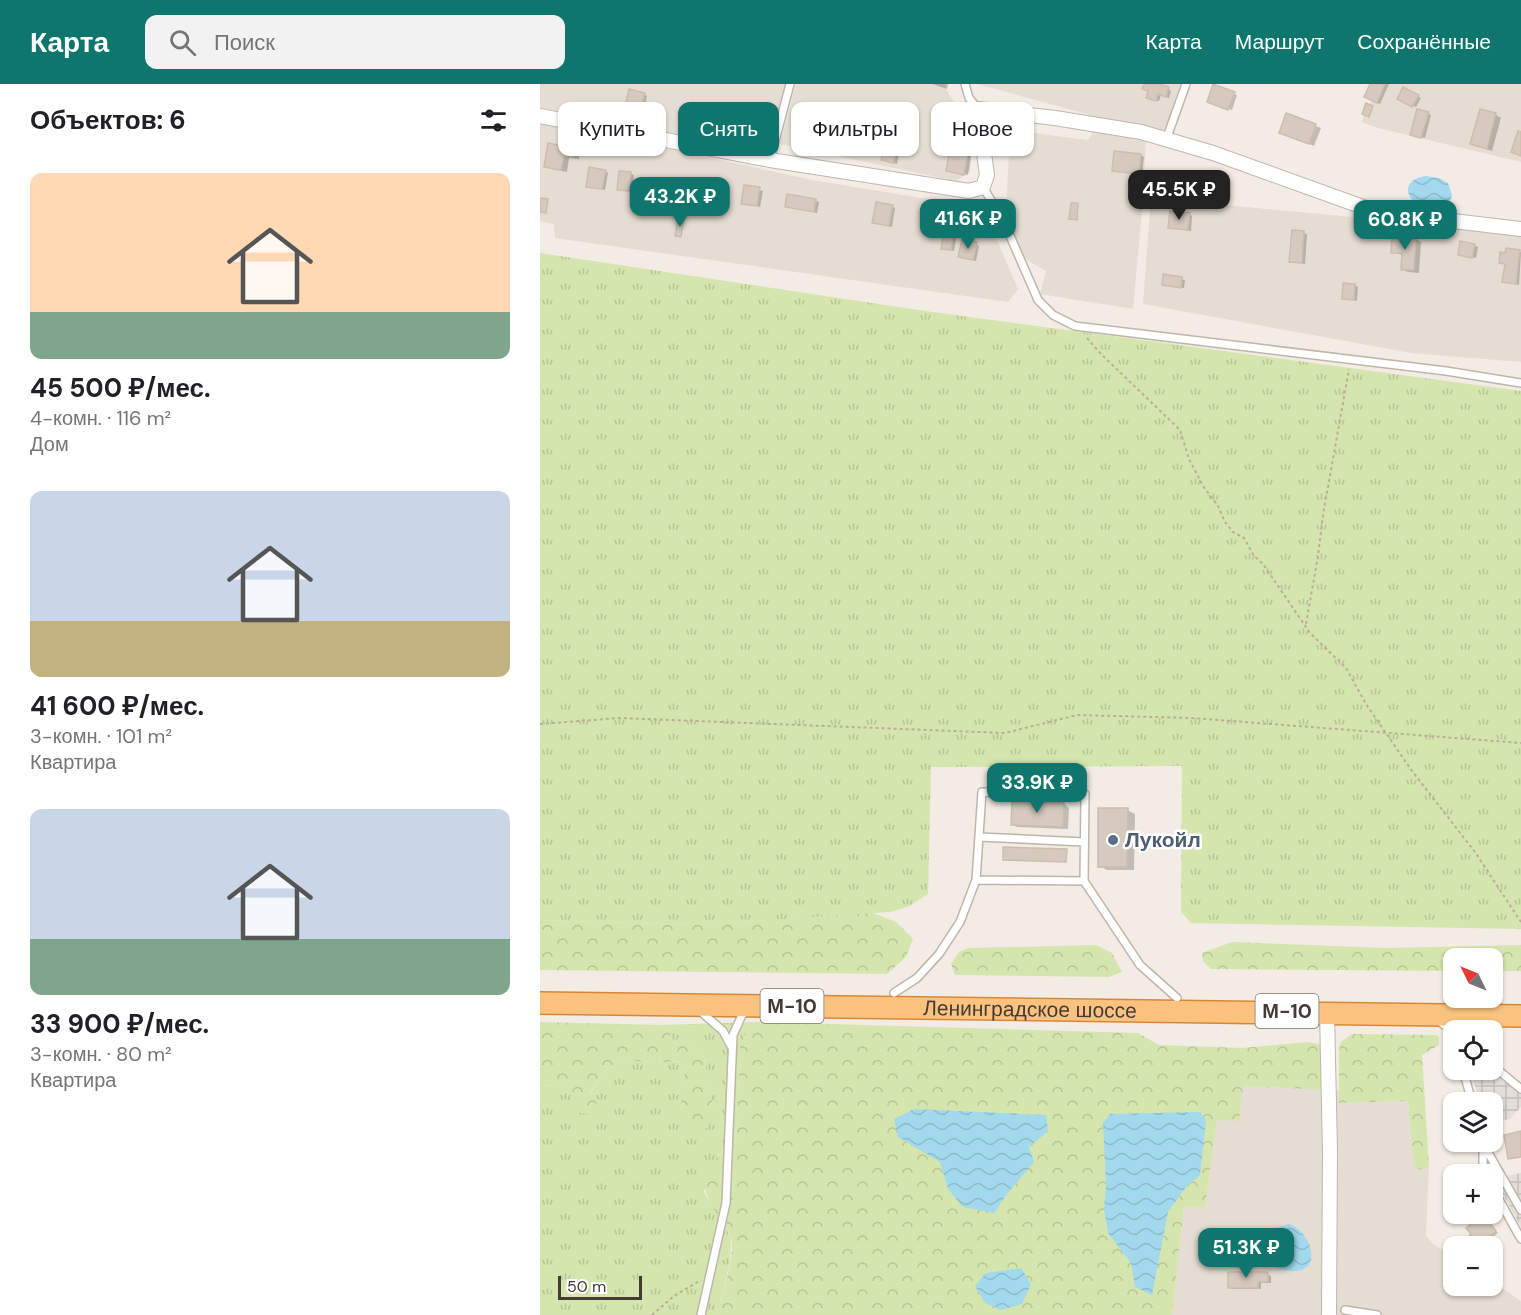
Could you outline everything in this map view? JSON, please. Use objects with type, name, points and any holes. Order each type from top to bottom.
[{"type":"highway","name":"Ленинградское шоссе","points":[[540,990],[1521,1003]]},
{"type":"highway","name":"Ленинградское шоссе","points":[[540,1003],[1521,1016]]},
{"type":"street","points":[[540,116],[770,160],[969,191],[983,187],[987,175],[984,156]]},
{"type":"street","points":[[1034,116],[1141,132],[1213,153],[1377,212],[1521,229]]},
{"type":"street","points":[[1327,1012],[1330,1151],[1329,1315]]},
{"type":"lane","points":[[770,160],[790,84]]},
{"type":"lane","points":[[965,84],[972,102]]},
{"type":"lane","points":[[1166,140],[1186,84]]},
{"type":"lane","points":[[983,187],[1004,222],[1038,300],[1053,315],[1075,326],[1446,371],[1521,383]]},
{"type":"lane","points":[[894,993],[917,978],[939,954],[960,922],[976,880],[982,792],[1085,794],[1084,881],[1140,965],[1177,998]]},
{"type":"lane","points":[[979,837],[1084,842]]},
{"type":"lane","points":[[976,880],[1084,881]]},
{"type":"lane","points":[[691,1005],[723,1031],[729,1040],[732,1052]]},
{"type":"lane","points":[[701,1315],[726,1203],[733,1035],[742,1015],[754,1005]]},
{"type":"lane","points":[[1431,1015],[1443,1024]]},
{"type":"lane","points":[[1503,1074],[1521,1089]]},
{"type":"lane","points":[[1488,1152],[1521,1210]]},
{"type":"lane","points":[[1503,1207],[1521,1239]]},
{"type":"lane","points":[[1329,1295],[1347,1313],[1377,1315]]},
{"type":"path","points":[[1083,327],[1088,339],[1101,354],[1180,430],[1189,459],[1203,486],[1218,506],[1225,522],[1233,532],[1244,538],[1254,556],[1263,564],[1310,633],[1346,668],[1366,704],[1412,771],[1476,852],[1521,922]]},
{"type":"path","points":[[1306,625],[1331,469],[1350,374],[1349,360]]},
{"type":"path","points":[[540,724],[619,718],[1005,733],[1077,715],[1192,718],[1521,743]]},
{"type":"path","points":[[652,1315],[682,1290],[699,1280],[709,1278]]},
{"type":"shaded area","points":[[540,84],[790,84],[779,126],[779,102],[678,102],[678,142],[666,140],[666,102],[558,102],[558,119],[540,116]]},
{"type":"shaded area","points":[[796,84],[946,84],[945,88],[954,102],[931,102],[931,156],[971,156],[970,172],[956,181],[837,156],[919,156],[919,102],[791,102]]},
{"type":"shaded area","points":[[977,84],[1180,84],[1164,135]]},
{"type":"shaded area","points":[[1380,84],[1521,84],[1521,162],[1361,122]]},
{"type":"shaded area","points":[[791,103],[791,146],[780,144]]},
{"type":"shaded area","points":[[540,119],[558,123],[558,156],[666,156],[666,148],[678,151],[678,156],[701,156],[812,180],[983,208],[1018,289],[1008,302],[555,238],[554,224],[540,221]]},
{"type":"shaded area","points":[[1094,130],[1146,138],[1133,309],[1040,294],[1046,271],[1018,255],[1006,214],[1009,156],[1034,156],[1034,133],[1088,140]]},
{"type":"shaded area","points":[[749,156],[771,156],[770,160]]},
{"type":"shaded area","points":[[1151,198],[1521,233],[1521,362],[1411,353],[1143,304]]},
{"type":"shaded area","points":[[1503,1078],[1521,1094],[1521,1107],[1510,1119],[1503,1120],[1503,1092],[1477,1092],[1473,1080]]},
{"type":"shaded area","points":[[1243,1086],[1339,1090],[1340,1103],[1408,1101],[1414,1167],[1421,1170],[1429,1167],[1426,1235],[1433,1244],[1443,1250],[1443,1296],[1503,1296],[1503,1289],[1521,1301],[1521,1315],[1172,1315],[1184,1207],[1205,1207],[1217,1120]]},
{"type":"shaded area","points":[[1521,1173],[1521,1227],[1503,1194],[1503,1176]]},
{"type":"green space","points":[[540,253],[925,311],[1521,391],[1521,929],[1191,923],[1181,912],[1182,766],[931,767],[928,894],[910,906],[891,912],[697,925],[540,920]]},
{"type":"green space","points":[[873,913],[896,922],[913,939],[906,957],[887,974],[540,970],[540,920],[697,925]]},
{"type":"green space","points":[[1232,942],[1386,948],[1521,945],[1521,971],[1503,971],[1503,948],[1443,948],[1443,971],[1211,969],[1203,961],[1202,953]]},
{"type":"green space","points":[[1096,945],[1112,953],[1122,972],[1109,977],[955,975],[951,964],[959,952],[968,948]]},
{"type":"green space","points":[[540,1022],[661,1025],[670,1032],[672,1041],[703,1053],[714,1110],[708,1128],[696,1130],[686,1116],[679,1091],[686,1071],[679,1061],[656,1063],[632,1061],[614,1064],[604,1071],[590,1093],[597,1103],[592,1114],[579,1113],[573,1103],[575,1094],[563,1086],[540,1085]]},
{"type":"green space","points":[[759,1022],[748,1030],[740,1046],[736,1142],[718,1155],[704,1192],[731,1237],[730,1262],[717,1315],[540,1315],[540,1085],[563,1086],[575,1094],[590,1094],[604,1071],[614,1064],[632,1061],[656,1063],[679,1061],[686,1071],[679,1091],[714,1110],[703,1053],[672,1041],[670,1032],[661,1025]]},
{"type":"green space","points":[[759,1022],[1138,1033],[1159,1045],[1242,1048],[1309,1042],[1319,1044],[1324,1051],[1325,1090],[1243,1086],[1239,1121],[1217,1120],[1205,1207],[1184,1207],[1172,1315],[717,1315],[730,1265],[732,1245],[730,1235],[711,1205],[705,1175],[715,1159],[736,1142],[740,1046],[748,1030]]},
{"type":"green space","points":[[1352,1034],[1436,1035],[1439,1037],[1439,1045],[1422,1055],[1429,1167],[1421,1170],[1414,1167],[1408,1101],[1339,1103],[1339,1049],[1341,1042]]},
{"type":"water","points":[[1426,176],[1439,178],[1448,183],[1452,195],[1449,205],[1438,209],[1428,209],[1412,200],[1408,193],[1409,186],[1414,180]]},
{"type":"water","points":[[914,1109],[1046,1115],[1048,1131],[1029,1147],[1034,1162],[994,1213],[963,1207],[948,1189],[940,1162],[898,1137],[894,1119]]},
{"type":"water","points":[[1200,1112],[1206,1120],[1200,1175],[1185,1188],[1168,1212],[1152,1295],[1135,1287],[1131,1263],[1108,1233],[1104,1209],[1106,1185],[1103,1123],[1110,1114]]},
{"type":"water","points":[[1289,1224],[1299,1230],[1310,1247],[1309,1265],[1302,1270],[1292,1271],[1276,1267],[1272,1258],[1270,1243],[1273,1229]]},
{"type":"water","points":[[1021,1268],[1031,1284],[1022,1304],[1001,1310],[985,1303],[975,1286],[986,1273]]},
{"type":"building","points":[[1144,84],[1169,87],[1166,97],[1158,94],[1156,101],[1146,98],[1148,91],[1142,89]]},
{"type":"building","points":[[1213,84],[1235,92],[1228,110],[1207,102]]},
{"type":"building","points":[[1370,84],[1385,84],[1377,103],[1364,97]]},
{"type":"building","points":[[1403,87],[1419,95],[1412,107],[1397,99]]},
{"type":"building","points":[[629,89],[645,93],[642,102],[626,102]]},
{"type":"building","points":[[1366,103],[1373,106],[1369,117],[1362,114]]},
{"type":"building","points":[[1417,109],[1429,112],[1421,138],[1410,135]]},
{"type":"building","points":[[1480,109],[1496,113],[1487,149],[1470,144]]},
{"type":"building","points":[[1286,113],[1316,124],[1309,144],[1279,133]]},
{"type":"building","points":[[1518,131],[1521,132],[1521,156],[1511,152]]},
{"type":"building","points":[[548,143],[558,145],[558,156],[564,156],[561,170],[544,167]]},
{"type":"building","points":[[1114,151],[1141,154],[1139,174],[1112,171]]},
{"type":"building","points":[[882,156],[895,156],[893,163],[881,160]]},
{"type":"building","points":[[949,156],[967,156],[964,175],[946,171]]},
{"type":"building","points":[[589,167],[606,170],[602,189],[586,187]]},
{"type":"building","points":[[619,171],[631,172],[629,191],[617,190]]},
{"type":"building","points":[[703,182],[716,184],[712,206],[699,203]]},
{"type":"building","points":[[744,185],[760,187],[757,206],[741,204]]},
{"type":"building","points":[[787,194],[816,199],[814,212],[785,207]]},
{"type":"building","points":[[540,198],[548,199],[546,213],[540,212]]},
{"type":"building","points":[[876,202],[893,205],[889,226],[872,223]]},
{"type":"building","points":[[1071,203],[1078,203],[1077,220],[1069,219]]},
{"type":"building","points":[[1170,211],[1190,213],[1188,230],[1168,228]]},
{"type":"building","points":[[929,216],[956,220],[951,250],[941,249],[944,232],[926,229]]},
{"type":"building","points":[[678,218],[684,219],[681,237],[675,236]]},
{"type":"building","points":[[1292,230],[1304,231],[1302,263],[1289,262]]},
{"type":"building","points":[[1392,236],[1416,237],[1414,270],[1401,270],[1402,253],[1391,253]]},
{"type":"building","points":[[962,239],[977,242],[973,260],[958,257]]},
{"type":"building","points":[[1460,241],[1475,244],[1472,258],[1458,255]]},
{"type":"building","points":[[1506,248],[1520,250],[1516,284],[1502,282],[1505,264],[1499,263],[1500,252],[1505,253]]},
{"type":"building","points":[[1163,274],[1182,277],[1181,288],[1162,285]]},
{"type":"building","points":[[1343,283],[1355,284],[1354,300],[1342,299]]},
{"type":"building","points":[[1012,801],[1064,803],[1063,827],[1011,825]]},
{"type":"building","points":[[1098,808],[1128,808],[1127,867],[1098,867]]},
{"type":"building","points":[[1003,847],[1067,849],[1066,862],[1003,860]]},
{"type":"building","points":[[1521,1131],[1521,1157],[1508,1159],[1504,1135]]},
{"type":"building","points":[[1471,1224],[1491,1224],[1496,1231],[1490,1236],[1469,1236],[1471,1234],[1466,1228]]},
{"type":"building","points":[[1228,1272],[1268,1272],[1268,1282],[1258,1282],[1258,1288],[1228,1288]]},
{"type":"place","name":"Лукойл","points":[[1113,840]]}]
